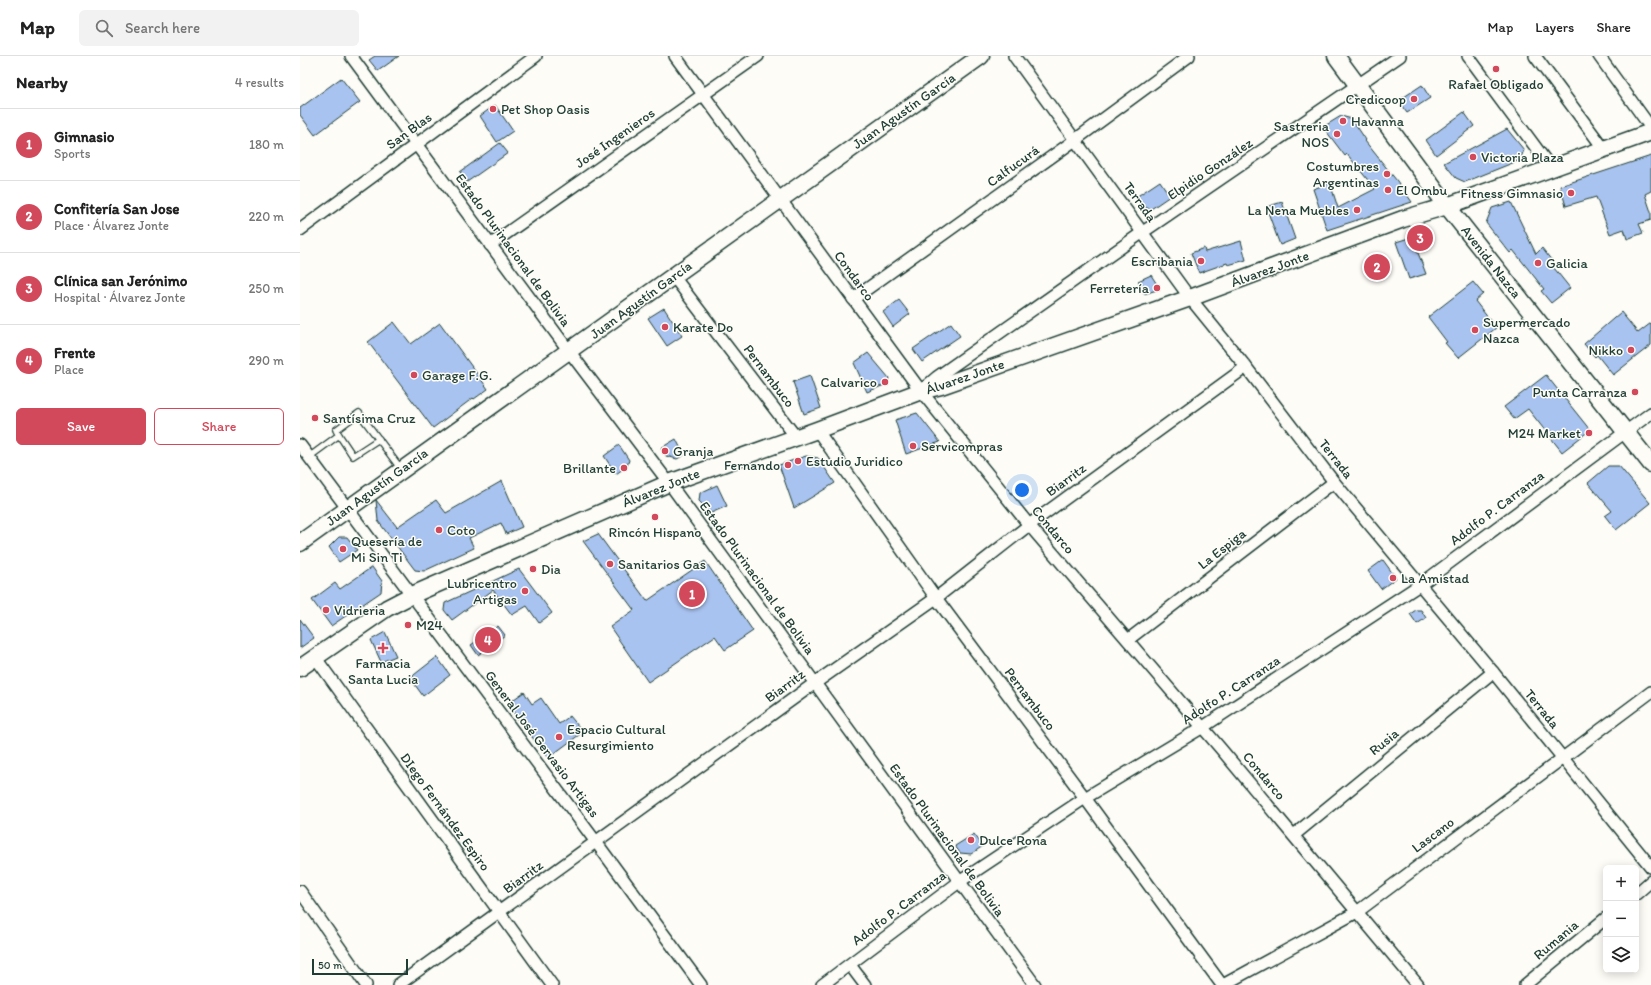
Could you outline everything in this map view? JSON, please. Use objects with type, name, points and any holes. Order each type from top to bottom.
[{"type":"street","name":"Estado Plurinacional de Bolivia","points":[[351,56],[490,245],[669,483],[958,882],[1035,985]]},
{"type":"street","name":"San Blas","points":[[300,230],[536,56]]},
{"type":"street","name":"Condarco","points":[[675,56],[921,391],[1029,526],[1203,727],[1418,985]]},
{"type":"street","name":"José Ingenieros","points":[[490,245],[758,56]]},
{"type":"street","name":"Juan Agustín García","points":[[300,543],[346,508],[674,277],[780,199],[981,56]]},
{"type":"street","name":"Terrada","points":[[1014,56],[1190,298],[1246,367],[1334,482],[1421,584],[1651,866]]},
{"type":"street","name":"Calfucurá","points":[[853,299],[1075,140],[1189,56]]},
{"type":"street","name":"Avenida Nazca","points":[[1336,56],[1447,206],[1651,464]]},
{"type":"street","name":"Elpidio González","points":[[921,391],[936,377],[1143,232],[1400,56]]},
{"type":"street","points":[[1468,56],[1551,168]]},
{"type":"street","points":[[1535,56],[1604,149]]},
{"type":"street","points":[[1599,56],[1651,128]]},
{"type":"street","name":"Álvarez Jonte","points":[[300,668],[387,608],[412,595],[669,483],[921,391],[941,386],[1190,298],[1403,220],[1447,206],[1651,132]]},
{"type":"street","name":"Pernambuco","points":[[674,277],[796,437]]},
{"type":"street","name":"Biarritz","points":[[398,985],[815,683],[936,598],[1029,526],[1246,367]]},
{"type":"street","name":"Adolfo P. Carranza","points":[[822,985],[958,882],[1085,798],[1203,727],[1421,584],[1651,413]]},
{"type":"street","name":"Pernambuco","points":[[817,430],[936,598],[1222,985]]},
{"type":"street","name":"General José Gervasio Artigas","points":[[300,445],[701,985]]},
{"type":"street","name":"La Espiga","points":[[1128,640],[1334,482]]},
{"type":"street","name":"DIego Fernández Espiro","points":[[315,657],[552,985]]},
{"type":"street","name":"Rusia","points":[[1294,835],[1493,672]]},
{"type":"street","name":"Lascano","points":[[1222,985],[1357,912],[1651,692]]},
{"type":"street","points":[[1639,891],[1651,881]]},
{"type":"street","points":[[300,890],[366,985]]},
{"type":"street","name":"Rumania","points":[[1525,985],[1603,920]]},
{"type":"street","points":[[850,965],[865,985]]},
{"type":"lane","points":[[378,439],[354,456],[336,430],[359,413],[401,470]]},
{"type":"lane","points":[[309,458],[339,435]]},
{"type":"building","points":[[375,56],[399,56],[378,71],[369,60]]},
{"type":"building","points":[[341,78],[360,102],[315,135],[300,115],[300,108]]},
{"type":"building","name":"Credicoop","points":[[1422,85],[1430,98],[1407,113],[1398,101]]},
{"type":"building","points":[[495,105],[513,131],[497,142],[480,116]]},
{"type":"building","points":[[1464,112],[1474,126],[1436,155],[1426,140]]},
{"type":"building","points":[[1341,116],[1352,119],[1366,140],[1365,141],[1412,202],[1327,230],[1313,189],[1330,183],[1338,208],[1375,189],[1347,154],[1345,156],[1323,127]]},
{"type":"building","points":[[1507,129],[1524,150],[1520,160],[1465,182],[1456,178],[1444,163]]},
{"type":"building","points":[[500,143],[508,153],[467,182],[460,172]]},
{"type":"building","points":[[1651,156],[1651,191],[1645,194],[1651,212],[1651,220],[1639,224],[1643,233],[1627,239],[1624,229],[1610,234],[1596,197],[1566,206],[1560,186]]},
{"type":"building","points":[[1160,181],[1170,196],[1151,209],[1143,207],[1136,197]]},
{"type":"building","points":[[1282,202],[1295,239],[1280,245],[1266,207]]},
{"type":"building","points":[[1511,202],[1536,254],[1542,248],[1552,261],[1550,263],[1570,288],[1551,303],[1541,291],[1544,289],[1513,250],[1510,253],[1486,223],[1492,208]]},
{"type":"building","points":[[1412,237],[1426,274],[1409,279],[1396,242]]},
{"type":"building","points":[[1241,241],[1246,260],[1228,265],[1227,263],[1199,273],[1191,253],[1204,248],[1205,252]]},
{"type":"building","points":[[1151,275],[1160,289],[1144,294],[1138,281]]},
{"type":"building","points":[[1473,282],[1483,294],[1475,301],[1496,328],[1458,358],[1445,343],[1447,342],[1428,317]]},
{"type":"building","points":[[899,300],[910,314],[893,327],[883,312]]},
{"type":"building","name":"Karate Do","points":[[664,308],[682,336],[667,346],[648,318]]},
{"type":"building","points":[[1621,312],[1638,333],[1651,323],[1651,345],[1613,375],[1597,355],[1595,357],[1584,344]]},
{"type":"building","points":[[394,322],[411,344],[440,323],[488,389],[474,399],[473,398],[433,428],[368,342]]},
{"type":"building","points":[[951,323],[960,336],[922,362],[913,349]]},
{"type":"building","points":[[868,353],[889,378],[887,384],[867,392],[854,363]]},
{"type":"building","points":[[1546,375],[1590,430],[1562,452],[1528,409],[1514,419],[1504,407]]},
{"type":"building","points":[[810,376],[821,408],[804,414],[793,382]]},
{"type":"building","points":[[917,413],[940,442],[906,454],[895,420]]},
{"type":"building","points":[[676,439],[684,455],[677,459],[666,456],[661,448]]},
{"type":"building","points":[[619,445],[629,460],[627,466],[616,474],[604,456]]},
{"type":"building","points":[[806,456],[818,458],[835,483],[794,508],[779,465]]},
{"type":"building","points":[[1608,466],[1619,466],[1650,503],[1616,530],[1605,516],[1612,511],[1588,483]]},
{"type":"building","name":"Coto","points":[[502,481],[522,527],[506,534],[501,523],[469,538],[474,548],[424,571],[415,570],[378,521],[376,500],[397,527],[436,500],[446,513]]},
{"type":"building","points":[[717,485],[727,506],[711,513],[699,501],[700,493]]},
{"type":"building","points":[[598,534],[647,601],[705,561],[753,631],[725,650],[715,636],[648,682],[610,627],[634,610],[583,541]]},
{"type":"building","name":"Quesería de Mi Sin Ti","points":[[339,537],[347,537],[357,550],[339,562],[329,547]]},
{"type":"building","points":[[1383,560],[1396,578],[1381,589],[1368,571]]},
{"type":"building","points":[[372,567],[382,581],[381,592],[331,626],[312,600],[335,583],[340,589]]},
{"type":"building","points":[[519,569],[552,613],[539,623],[527,606],[512,615],[493,590],[452,620],[444,610],[445,603]]},
{"type":"building","points":[[1416,610],[1421,610],[1426,618],[1417,624],[1410,614]]},
{"type":"building","points":[[300,619],[314,638],[300,648]]},
{"type":"building","points":[[498,626],[505,635],[478,655],[471,645]]},
{"type":"building","name":"Farmacia Santa Lucia","points":[[385,632],[396,656],[381,662],[371,640]]},
{"type":"building","points":[[437,657],[450,675],[423,696],[410,678]]},
{"type":"building","points":[[524,692],[532,704],[541,698],[559,724],[570,716],[583,732],[548,758],[507,704]]},
{"type":"building","name":"Dulce Rona","points":[[974,834],[983,846],[971,854],[960,853],[955,846]]},
{"type":"place","name":"Rafael Obligado","points":[[1496,69]]},
{"type":"place","name":"Credicoop","points":[[1414,99]]},
{"type":"place","name":"Pet Shop Oasis","points":[[493,109]]},
{"type":"place","name":"Havanna","points":[[1343,121]]},
{"type":"place","name":"Sastreria NOS","points":[[1337,134]]},
{"type":"place","name":"Victoria Plaza","points":[[1473,157]]},
{"type":"place","name":"Costumbres Argentinas","points":[[1387,174]]},
{"type":"place","name":"El Ombu","points":[[1388,190]]},
{"type":"place","name":"Fitness Gimnasio","points":[[1571,193]]},
{"type":"place","name":"La Nena Muebles","points":[[1357,210]]},
{"type":"place","name":"Clínica san Jerónimo","points":[[1420,238]]},
{"type":"place","name":"Escribania","points":[[1201,261]]},
{"type":"place","name":"Galicia","points":[[1538,263]]},
{"type":"place","name":"Confitería San Jose","points":[[1377,267]]},
{"type":"place","name":"Ferretería","points":[[1157,288]]},
{"type":"place","name":"Karate Do","points":[[665,327]]},
{"type":"place","name":"Supermercado Nazca","points":[[1475,330]]},
{"type":"place","name":"Nikko","points":[[1631,350]]},
{"type":"place","name":"Garage F.G.","points":[[414,375]]},
{"type":"place","name":"Calvarico","points":[[885,382]]},
{"type":"place","name":"Punta Carranza","points":[[1635,392]]},
{"type":"place","name":"Santísima Cruz","points":[[315,418]]},
{"type":"place","name":"M24 Market","points":[[1589,433]]},
{"type":"place","name":"Servicompras","points":[[913,446]]},
{"type":"place","name":"Granja","points":[[665,451]]},
{"type":"place","name":"Estudio Juridico","points":[[798,461]]},
{"type":"place","name":"Fernando","points":[[788,465]]},
{"type":"place","name":"Brillante","points":[[624,468]]},
{"type":"place","name":"Rincón Hispano","points":[[655,517]]},
{"type":"place","name":"Coto","points":[[439,530]]},
{"type":"place","name":"Quesería de Mi Sin Ti","points":[[343,549]]},
{"type":"place","name":"Sanitarios Gas","points":[[610,564]]},
{"type":"place","name":"Dia","points":[[533,569]]},
{"type":"place","name":"La Amistad","points":[[1393,578]]},
{"type":"place","name":"Lubricentro Artigas","points":[[525,591]]},
{"type":"place","name":"Gimnasio","points":[[692,594]]},
{"type":"place","name":"Vidrieria","points":[[326,610]]},
{"type":"place","name":"M24","points":[[408,625]]},
{"type":"place","name":"Frente","points":[[488,640]]},
{"type":"place","name":"Farmacia Santa Lucia","points":[[383,648]]},
{"type":"place","name":"Espacio Cultural Resurgimiento","points":[[559,737]]},
{"type":"place","name":"Dulce Rona","points":[[971,840]]}]
